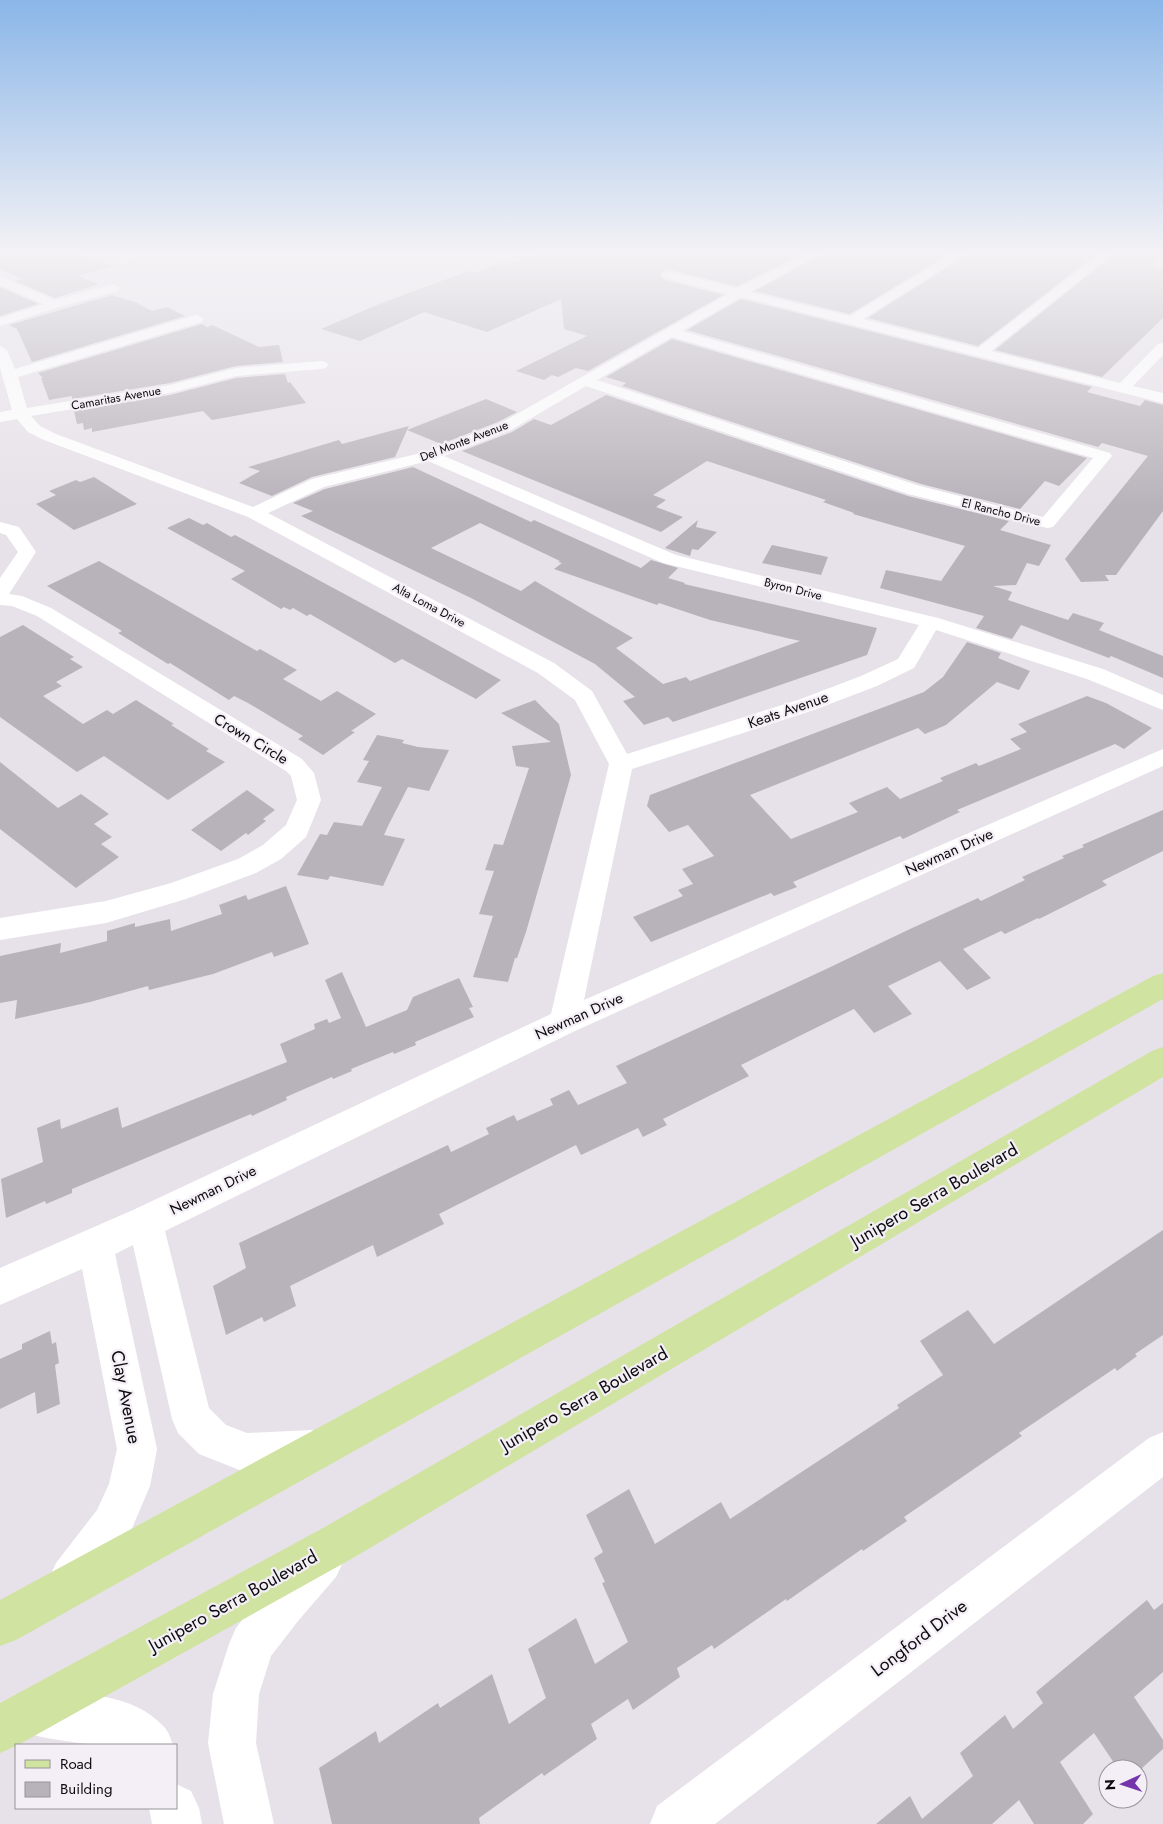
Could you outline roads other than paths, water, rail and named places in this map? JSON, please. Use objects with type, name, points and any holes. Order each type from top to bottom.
[{"type":"main road","points":[[0,1624],[1163,985]]},
{"type":"main road","name":"Junipero Serra Boulevard","points":[[15,1720],[338,1543],[1163,1061]]},
{"type":"street","points":[[10,374],[135,337]]},
{"type":"street","name":"Del Monte Avenue","points":[[254,513],[318,483],[430,456],[505,427],[661,337]]},
{"type":"street","name":"El Rancho Drive","points":[[585,381],[914,490],[1047,523],[1104,456],[688,337]]},
{"type":"street","points":[[921,337],[1163,398]]},
{"type":"street","points":[[981,352],[1000,337]]},
{"type":"street","points":[[1123,388],[1163,347]]},
{"type":"street","name":"Alta Loma Drive","points":[[0,350],[10,374],[22,414],[34,429],[50,437],[254,513],[546,668],[584,696],[621,764]]},
{"type":"street","name":"Camaritas Avenue","points":[[0,417],[170,389],[236,372],[321,365]]},
{"type":"street","name":"Byron Drive","points":[[430,456],[670,559],[931,622],[1096,674],[1163,703]]},
{"type":"street","points":[[0,527],[13,531],[27,552],[0,592]]},
{"type":"street","name":"Crown Circle","points":[[0,599],[15,600],[44,612],[294,765],[302,773],[309,800],[297,830],[272,852],[246,866],[176,892],[106,912],[0,928]]},
{"type":"street","name":"Keats Avenue","points":[[621,764],[806,705],[869,681],[906,663],[931,622]]},
{"type":"street","name":"Newman Drive","points":[[0,1288],[145,1222],[564,1022],[1163,757]]},
{"type":"street","points":[[564,1022],[621,764]]},
{"type":"street","points":[[145,1222],[192,1418],[214,1440],[246,1453],[316,1450]]},
{"type":"street","name":"Clay Avenue","points":[[62,1590],[112,1525],[129,1486],[137,1450],[95,1245]]},
{"type":"street","name":"Longford Drive","points":[[675,1824],[1163,1452]]},
{"type":"street","points":[[249,1824],[232,1743],[236,1694],[252,1644],[282,1605],[338,1543]]},
{"type":"street","points":[[15,1720],[121,1723],[148,1744]]},
{"type":"street","points":[[174,1809],[176,1824]]}]
